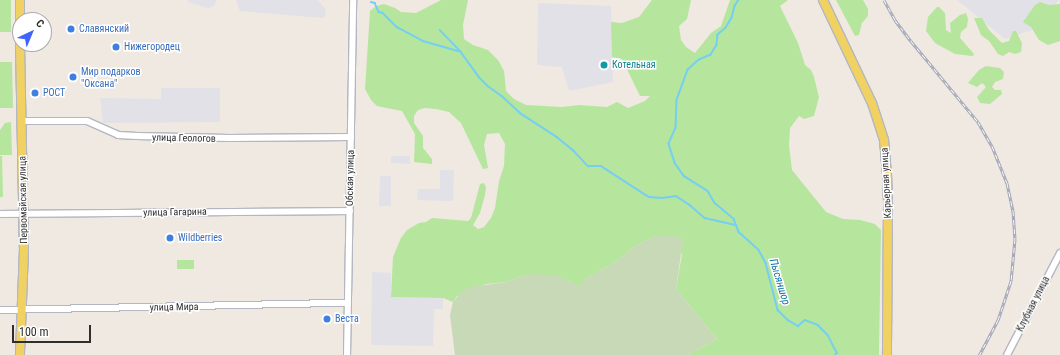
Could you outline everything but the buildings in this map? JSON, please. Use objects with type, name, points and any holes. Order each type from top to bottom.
[{"type":"main road","points":[[20,0],[20,12]]},
{"type":"main road","name":"Карьерная улица","points":[[823,0],[872,103],[884,140],[887,181],[887,355]]},
{"type":"main road","name":"Первомайская улица","points":[[20,52],[23,214],[20,355]]},
{"type":"street","name":"Обская улица","points":[[347,355],[353,0]]},
{"type":"street","name":"улица Геологов","points":[[21,121],[87,121],[118,135],[144,137],[351,137]]},
{"type":"street","name":"улица Гагарина","points":[[0,214],[350,211]]},
{"type":"street","name":"Клубная улица","points":[[1007,355],[1060,253]]},
{"type":"street","name":"улица Мира","points":[[0,310],[348,303]]},
{"type":"shaded area","points":[[188,0],[217,0],[214,6],[208,8],[188,2]]},
{"type":"shaded area","points":[[236,0],[318,0],[326,10],[324,18],[240,11]]},
{"type":"shaded area","points":[[957,0],[1059,0],[1032,30],[1005,39]]},
{"type":"shaded area","points":[[538,3],[611,6],[613,82],[569,91],[562,67],[537,65]]},
{"type":"shaded area","points":[[161,88],[220,88],[220,122],[103,123],[100,98],[161,99]]},
{"type":"shaded area","points":[[391,156],[410,156],[410,164],[391,163]]},
{"type":"shaded area","points":[[440,170],[454,170],[453,201],[417,200],[418,189],[440,189]]},
{"type":"shaded area","points":[[380,176],[391,176],[391,206],[379,206]]},
{"type":"shaded area","points":[[372,272],[391,273],[391,297],[443,298],[443,309],[434,309],[433,346],[371,345]]},
{"type":"green space","points":[[0,0],[11,0],[11,32],[0,32]]},
{"type":"green space","points":[[441,0],[468,0],[463,25],[464,39],[473,45],[488,50],[498,60],[504,71],[506,91],[514,99],[526,105],[562,107],[579,105],[607,107],[617,102],[628,108],[645,101],[650,96],[640,96],[622,59],[612,57],[611,22],[622,23],[639,17],[652,0],[691,0],[687,19],[679,26],[681,40],[686,47],[695,53],[711,33],[721,26],[730,0],[788,0],[780,6],[798,43],[805,65],[811,70],[814,77],[819,97],[814,116],[804,119],[799,116],[790,128],[789,145],[792,170],[826,212],[843,219],[860,220],[875,224],[881,230],[879,355],[688,355],[717,339],[676,289],[682,254],[655,236],[632,248],[619,260],[587,278],[579,287],[569,281],[524,275],[506,282],[486,284],[457,296],[453,302],[443,298],[391,297],[393,257],[401,238],[407,230],[432,218],[468,221],[471,218],[480,184],[484,183],[486,187],[485,195],[480,213],[473,225],[478,229],[484,227],[491,218],[495,208],[499,181],[504,166],[505,144],[499,133],[487,134],[484,145],[488,168],[483,169],[461,123],[449,112],[425,108],[418,110],[414,116],[414,123],[423,136],[423,148],[432,159],[432,164],[414,162],[415,134],[402,111],[377,106],[371,100],[365,89],[370,11],[376,6],[384,4],[401,12],[416,13]]},
{"type":"green space","points":[[836,0],[863,0],[868,9],[868,16],[862,23],[859,35],[855,36]]},
{"type":"green space","points":[[1040,2],[1049,5],[1060,4],[1060,41],[1048,45],[1039,40],[1031,27],[1023,22],[1035,5]]},
{"type":"green space","points":[[937,7],[945,13],[946,30],[951,33],[950,23],[960,15],[966,13],[968,19],[967,27],[961,32],[960,38],[974,54],[973,56],[955,54],[935,43],[926,31],[928,17]]},
{"type":"green space","points":[[974,18],[982,18],[989,30],[1002,43],[1009,41],[1013,31],[1016,31],[1022,43],[1021,52],[1015,54],[1009,52],[1003,56],[998,54],[989,41],[981,35]]},
{"type":"green space","points":[[0,62],[12,62],[13,108],[0,108]]},
{"type":"green space","points":[[986,66],[1000,68],[1004,72],[1003,79],[995,82],[992,87],[995,90],[1001,90],[1002,94],[990,104],[980,103],[977,97],[986,87],[982,83],[977,87],[968,83],[979,70]]},
{"type":"green space","points":[[11,122],[12,155],[0,155],[0,130],[5,123]]},
{"type":"green space","points":[[0,156],[2,156],[3,197],[0,197]]},
{"type":"green space","points":[[655,236],[680,237],[683,240],[676,289],[717,339],[688,355],[455,355],[450,315],[453,302],[463,290],[471,287],[506,282],[524,275],[536,274],[558,276],[579,286],[587,278],[619,260],[632,248]]},
{"type":"green space","points":[[177,260],[194,260],[194,269],[177,269]]},
{"type":"waterway","name":"Пысяншор","points":[[739,0],[735,6],[732,18],[726,28],[718,35],[717,45],[711,55],[699,60],[688,70],[677,100],[676,128],[669,144],[675,163],[684,176],[708,191],[715,203],[734,219],[739,232],[759,250],[766,263],[778,310],[788,320],[798,326],[805,320],[818,325],[828,335],[837,353],[836,355]]},
{"type":"waterway","points":[[371,2],[375,3],[379,12],[383,13],[397,27],[423,41],[459,51]]},
{"type":"waterway","points":[[440,30],[461,52],[479,77],[488,86],[502,96],[520,113],[557,137],[574,151],[588,166],[601,166],[649,197],[662,198],[676,196],[690,205],[705,218],[736,225]]},
{"type":"railway","points":[[884,0],[895,20],[911,41],[978,122],[992,146],[1007,183],[1013,211],[1015,239],[1011,281],[998,320],[979,355]]},
{"type":"place","name":"Славянский","points":[[71,29]]},
{"type":"place","name":"Нижегородец","points":[[116,47]]},
{"type":"place","name":"Котельная","points":[[604,65]]},
{"type":"place","name":"Мир подарков \"Оксана\"","points":[[73,77]]},
{"type":"place","name":"РОСТ","points":[[35,93]]},
{"type":"place","name":"Wildberries","points":[[170,238]]},
{"type":"place","name":"Веста","points":[[327,319]]}]
